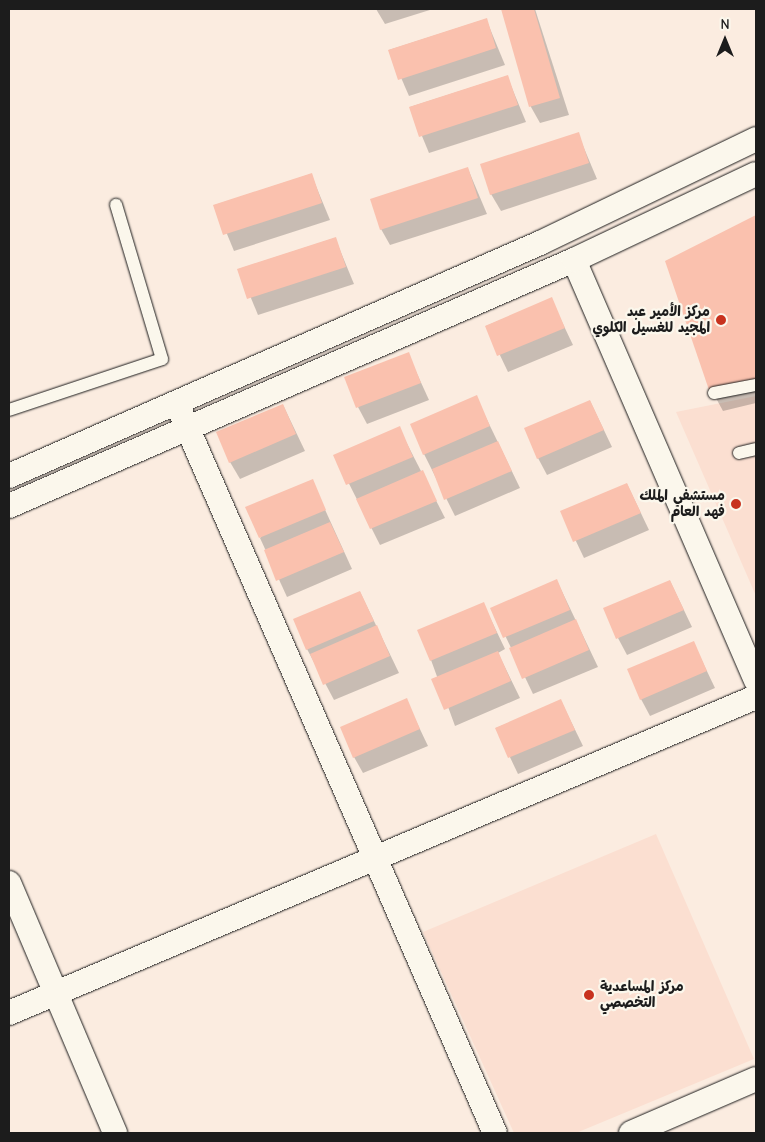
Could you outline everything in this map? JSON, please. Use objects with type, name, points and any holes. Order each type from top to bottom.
[{"type":"street","points":[[9,476],[540,243],[756,140]]},
{"type":"street","points":[[9,506],[574,260],[756,174]]},
{"type":"street","points":[[574,260],[756,680]]},
{"type":"street","points":[[176,402],[372,859],[495,1133]]},
{"type":"street","points":[[9,1013],[756,697]]},
{"type":"street","points":[[9,883],[57,992],[115,1133]]},
{"type":"street","points":[[631,1133],[756,1079]]},
{"type":"lane","points":[[9,410],[162,359],[116,204]]},
{"type":"lane","points":[[714,393],[756,384]]},
{"type":"lane","points":[[739,453],[756,449]]},
{"type":"shaded area","name":"مستشفي الملك فهد العام","points":[[756,396],[756,596],[676,412]]},
{"type":"shaded area","name":"مركز المساعدية التخصصي","points":[[656,834],[754,1059],[576,1133],[514,1133],[423,932]]},
{"type":"building","points":[[501,9],[534,9],[560,98],[529,107]]},
{"type":"building","points":[[487,18],[496,48],[398,80],[388,50]]},
{"type":"building","points":[[508,75],[518,105],[419,137],[409,107]]},
{"type":"building","points":[[579,132],[589,163],[490,195],[480,164]]},
{"type":"building","points":[[468,167],[478,198],[380,230],[370,199]]},
{"type":"building","points":[[312,173],[322,203],[223,235],[213,205]]},
{"type":"building","name":"مركز الأمير عبد المجيد للغسيل الكلوي","points":[[756,215],[756,380],[709,390],[665,261]]},
{"type":"building","points":[[336,237],[346,267],[247,299],[237,269]]},
{"type":"building","points":[[552,297],[565,328],[497,356],[485,326]]},
{"type":"building","points":[[409,352],[421,383],[356,408],[344,377]]},
{"type":"building","points":[[477,395],[490,426],[423,455],[410,424]]},
{"type":"building","points":[[590,400],[604,430],[537,459],[524,428]]},
{"type":"building","points":[[283,404],[296,434],[229,463],[216,432]]},
{"type":"building","points":[[400,426],[413,457],[346,485],[333,455]]},
{"type":"building","points":[[498,441],[512,471],[444,500],[432,469]]},
{"type":"building","points":[[423,470],[437,501],[370,529],[356,499]]},
{"type":"building","points":[[313,479],[326,510],[259,538],[245,507]]},
{"type":"building","points":[[627,483],[641,513],[573,542],[560,511]]},
{"type":"building","points":[[330,522],[344,552],[276,581],[264,550]]},
{"type":"building","points":[[557,579],[570,610],[503,638],[490,608]]},
{"type":"building","points":[[670,580],[684,610],[616,639],[603,608]]},
{"type":"building","points":[[360,591],[374,621],[306,650],[293,619]]},
{"type":"building","points":[[484,602],[497,633],[430,661],[417,630]]},
{"type":"building","points":[[576,619],[589,650],[522,679],[509,648]]},
{"type":"building","points":[[377,625],[390,656],[323,685],[310,654]]},
{"type":"building","points":[[694,641],[707,671],[640,700],[627,669]]},
{"type":"building","points":[[498,651],[511,681],[444,710],[431,679]]},
{"type":"building","points":[[407,698],[420,729],[353,758],[340,727]]},
{"type":"building","points":[[561,699],[575,730],[508,758],[495,728]]},
{"type":"place","name":"مركز الأمير عبد المجيد للغسيل الكلوي","points":[[721,320]]},
{"type":"place","name":"مستشفي الملك فهد العام","points":[[736,504]]},
{"type":"place","name":"مركز المساعدية التخصصي","points":[[589,995]]}]
